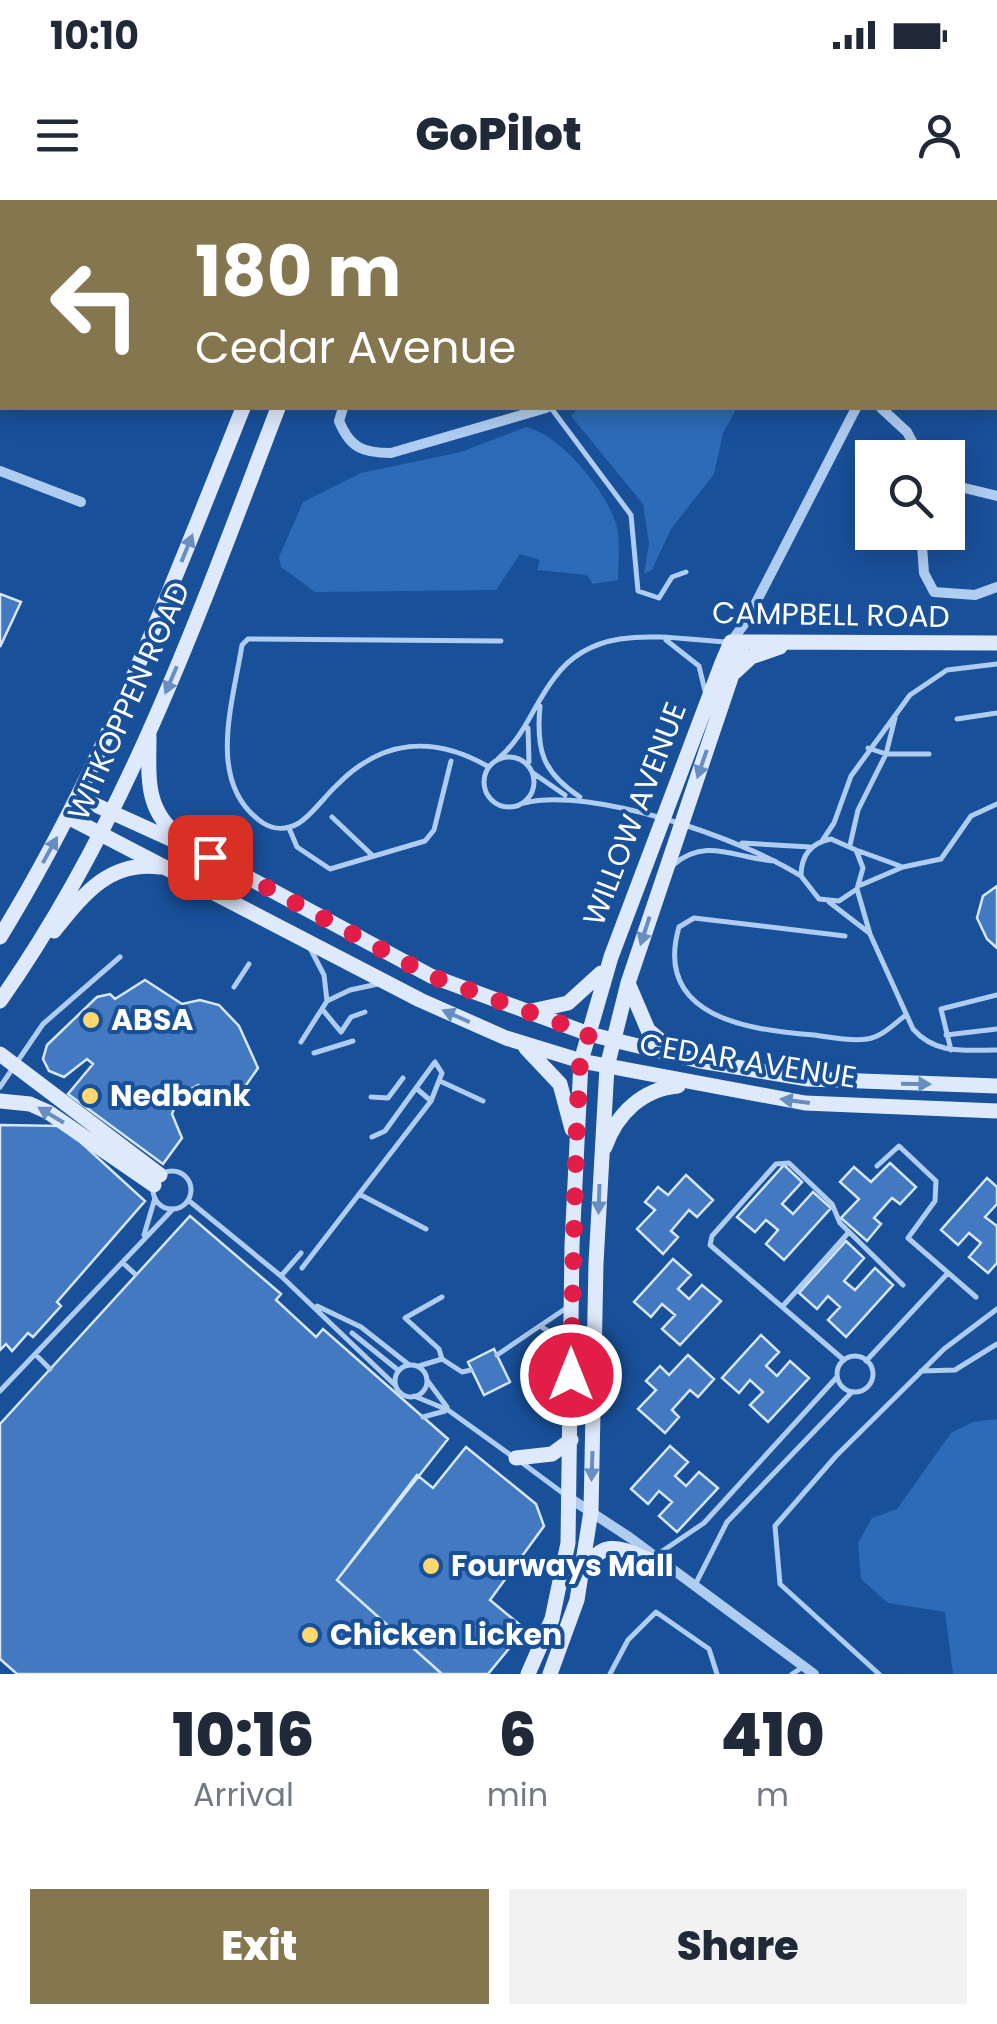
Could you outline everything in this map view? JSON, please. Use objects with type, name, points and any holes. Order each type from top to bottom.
[{"type":"main road","name":"WITKOPPEN ROAD","points":[[0,937],[78,798],[164,606],[241,410]]},
{"type":"main road","name":"WITKOPPEN ROAD","points":[[0,1001],[20,974],[112,813],[149,732],[277,410]]},
{"type":"main road","name":"CAMPBELL ROAD","points":[[737,642],[997,643]]},
{"type":"main road","name":"WILLOW AVENUE","points":[[581,1582],[591,1511],[600,1163],[607,1066],[628,983],[734,672],[737,642]]},
{"type":"main road","name":"WILLOW AVENUE","points":[[576,1148],[580,1061],[611,957],[704,709],[737,642]]},
{"type":"main road","points":[[734,672],[764,651],[803,642]]},
{"type":"main road","points":[[149,732],[150,797],[156,814],[171,830],[210,857]]},
{"type":"main road","name":"CEDAR AVENUE","points":[[78,798],[210,857],[431,976],[523,1013],[589,1034],[678,1056],[808,1079],[997,1086]]},
{"type":"main road","name":"CEDAR AVENUE","points":[[68,818],[386,982],[506,1038],[580,1061],[697,1085],[839,1106],[997,1112]]},
{"type":"main road","points":[[20,974],[101,878],[144,865],[174,870]]},
{"type":"main road","points":[[523,1013],[568,1002],[582,994],[596,983],[611,957]]},
{"type":"main road","points":[[628,983],[648,1030],[678,1056]]},
{"type":"main road","points":[[506,1038],[527,1048],[560,1084],[576,1148],[571,1499],[560,1590],[528,1674]]},
{"type":"main road","points":[[0,1054],[156,1186]]},
{"type":"main road","points":[[600,1163],[618,1121],[640,1099],[662,1088],[697,1085]]},
{"type":"main road","points":[[0,1101],[40,1108],[156,1186]]},
{"type":"main road","points":[[516,1458],[552,1454],[571,1440]]},
{"type":"main road","points":[[550,1674],[590,1562],[609,1547],[623,1547],[661,1560]]},
{"type":"street","points":[[342,410],[339,421],[351,445],[370,453],[391,453],[541,410]]},
{"type":"street","name":"WILLOW AVENUE","points":[[737,642],[855,410]]},
{"type":"street","points":[[882,410],[911,440]]},
{"type":"street","points":[[0,471],[81,502]]},
{"type":"street","points":[[965,488],[997,496]]},
{"type":"street","points":[[922,550],[924,573],[934,592],[974,595],[997,587]]},
{"type":"street","points":[[571,1499],[661,1560],[814,1674]]},
{"type":"lane","points":[[550,410],[631,516],[638,591],[658,598],[672,577],[686,572]]},
{"type":"lane","name":"CAMPBELL ROAD","points":[[488,767],[528,726],[553,678],[592,644],[627,638],[737,642]]},
{"type":"lane","name":"CAMPBELL ROAD","points":[[665,639],[699,666],[706,686],[704,709]]},
{"type":"lane","points":[[501,641],[244,642],[228,779],[234,794],[268,827],[289,828],[360,764],[398,746],[445,747],[488,767],[485,789],[494,802],[508,807],[572,798],[738,842],[811,848]]},
{"type":"lane","points":[[870,934],[828,901],[810,893],[802,876],[804,856],[822,841],[868,748],[910,694],[932,677],[961,666],[997,664]]},
{"type":"lane","points":[[540,703],[538,745],[544,766],[586,800]]},
{"type":"lane","points":[[957,720],[997,713]]},
{"type":"lane","points":[[896,715],[886,754],[866,788],[853,847],[863,868],[858,888],[870,934],[906,1015],[924,1042],[951,1050],[997,1050]]},
{"type":"lane","name":"CAMPBELL ROAD","points":[[528,726],[529,766]]},
{"type":"lane","points":[[868,748],[886,754],[930,754]]},
{"type":"lane","points":[[498,759],[515,757],[572,798]]},
{"type":"lane","points":[[289,828],[297,847],[330,869],[430,836],[451,761]]},
{"type":"lane","points":[[524,803],[533,790],[534,774]]},
{"type":"lane","points":[[828,901],[849,897],[858,888],[902,867],[941,859],[971,816],[997,804]]},
{"type":"lane","points":[[332,817],[374,856]]},
{"type":"lane","points":[[822,841],[853,847],[902,867]]},
{"type":"lane","points":[[738,842],[802,876]]},
{"type":"lane","points":[[662,879],[685,855],[701,848],[778,862]]},
{"type":"lane","points":[[845,936],[694,918],[680,927],[674,962],[688,998],[734,1022],[770,1032],[866,1040],[906,1015]]},
{"type":"lane","points":[[301,1042],[326,1001],[324,975],[304,939]]},
{"type":"lane","points":[[0,1087],[43,1024],[120,958]]},
{"type":"lane","points":[[234,986],[249,964]]},
{"type":"lane","points":[[326,1001],[350,990],[386,982]]},
{"type":"lane","points":[[951,1050],[941,1009],[997,994]]},
{"type":"lane","points":[[322,1010],[341,1032],[351,1017],[365,1012]]},
{"type":"lane","points":[[946,1035],[997,1029]]},
{"type":"lane","points":[[314,1052],[353,1041]]},
{"type":"lane","points":[[372,1137],[386,1130],[435,1062],[442,1082],[483,1101]]},
{"type":"lane","points":[[371,1097],[388,1098],[403,1078]]},
{"type":"lane","points":[[302,1268],[442,1082]]},
{"type":"lane","points":[[416,1088],[431,1101]]},
{"type":"lane","points":[[877,1166],[899,1146],[936,1181],[935,1201],[908,1238],[976,1297]]},
{"type":"lane","points":[[844,1360],[710,1240],[776,1164],[788,1162],[832,1204],[850,1232],[903,1285]]},
{"type":"lane","points":[[144,1238],[156,1186],[171,1171],[182,1174],[190,1183],[188,1200]]},
{"type":"lane","points":[[156,1186],[162,1206],[174,1209]]},
{"type":"lane","points":[[359,1194],[426,1229]]},
{"type":"lane","points":[[0,1391],[144,1238],[188,1200]]},
{"type":"lane","points":[[188,1200],[281,1276],[403,1395],[448,1410],[571,1499]]},
{"type":"lane","points":[[782,1307],[850,1232]]},
{"type":"lane","points":[[281,1276],[301,1253]]},
{"type":"lane","points":[[122,1262],[135,1274]]},
{"type":"lane","points":[[866,1361],[948,1273]]},
{"type":"lane","points":[[442,1297],[404,1318],[439,1349],[442,1359],[462,1372],[472,1370]]},
{"type":"lane","points":[[497,1354],[542,1328],[572,1304]]},
{"type":"lane","points":[[314,1306],[332,1310],[408,1364],[419,1366],[442,1359]]},
{"type":"lane","points":[[878,1674],[780,1584],[773,1538],[784,1513],[922,1371],[997,1309]]},
{"type":"lane","points":[[542,1328],[572,1343]]},
{"type":"lane","points":[[352,1333],[398,1370]]},
{"type":"lane","points":[[922,1371],[955,1370],[997,1344]]},
{"type":"lane","points":[[34,1354],[50,1370]]},
{"type":"lane","points":[[661,1560],[704,1523],[772,1449],[837,1377],[844,1360],[855,1356],[866,1361],[872,1371],[870,1382],[863,1390],[852,1392],[718,1533],[695,1585]]},
{"type":"lane","points":[[398,1370],[408,1364]]},
{"type":"lane","points":[[419,1366],[448,1410]]},
{"type":"lane","points":[[396,1386],[398,1370]]},
{"type":"lane","points":[[837,1377],[852,1392]]},
{"type":"lane","points":[[414,1396],[424,1391],[427,1380]]},
{"type":"lane","points":[[423,1417],[448,1410]]},
{"type":"lane","points":[[772,1449],[785,1460]]},
{"type":"lane","points":[[704,1523],[718,1533]]},
{"type":"lane","points":[[610,1674],[628,1640],[648,1615],[656,1612],[709,1649],[717,1674]]},
{"type":"lane","points":[[792,1674],[803,1666]]},
{"type":"shaded area","points":[[576,410],[736,410],[723,433],[714,474],[671,529],[652,570],[644,574],[649,543],[643,504],[571,416]]},
{"type":"shaded area","points":[[526,427],[567,452],[602,495],[618,530],[618,580],[593,584],[587,575],[537,570],[540,560],[520,554],[496,590],[315,592],[281,567],[279,557],[303,502],[361,473],[461,452]]},
{"type":"shaded area","points":[[997,1419],[997,1674],[953,1674],[945,1612],[888,1603],[861,1579],[858,1543],[872,1518],[897,1509],[951,1433],[973,1422]]},
{"type":"building","points":[[0,594],[21,602],[0,647]]},
{"type":"building","points":[[997,886],[997,948],[987,939],[977,918],[983,896]]},
{"type":"building","points":[[145,980],[182,1004],[200,1000],[219,1005],[239,1026],[258,1068],[230,1108],[198,1085],[179,1096],[172,1114],[182,1138],[163,1164],[68,1094],[93,1064],[87,1059],[64,1077],[49,1071],[43,1059],[47,1045],[97,997],[110,994],[115,999]]},
{"type":"building","points":[[0,1125],[63,1126],[145,1201],[57,1302],[61,1306],[33,1337],[28,1333],[12,1351],[6,1344],[0,1350]]},
{"type":"building","points":[[890,1163],[916,1187],[900,1204],[892,1198],[874,1218],[881,1224],[867,1241],[841,1218],[859,1199],[840,1182],[854,1167],[871,1182]]},
{"type":"building","points":[[784,1165],[802,1182],[782,1204],[793,1214],[813,1192],[831,1208],[784,1260],[766,1244],[778,1230],[766,1220],[755,1232],[737,1217]]},
{"type":"building","points":[[686,1175],[713,1200],[697,1217],[689,1210],[671,1231],[678,1237],[663,1254],[637,1229],[655,1210],[645,1202],[658,1187],[668,1195]]},
{"type":"building","points":[[987,1178],[997,1187],[997,1204],[985,1217],[997,1226],[997,1263],[988,1273],[969,1257],[981,1243],[969,1233],[958,1245],[941,1230]]},
{"type":"building","points":[[190,1216],[281,1294],[276,1300],[316,1337],[323,1329],[448,1439],[337,1580],[442,1674],[17,1674],[0,1659],[0,1424]]},
{"type":"building","points":[[846,1241],[864,1258],[844,1281],[855,1290],[875,1268],[893,1285],[846,1337],[828,1320],[840,1307],[828,1296],[817,1309],[799,1293]]},
{"type":"building","points":[[673,1259],[691,1275],[678,1289],[689,1299],[702,1285],[721,1301],[680,1345],[662,1329],[675,1315],[662,1304],[651,1317],[634,1302]]},
{"type":"building","points":[[761,1335],[779,1352],[766,1366],[777,1376],[790,1361],[809,1378],[768,1422],[750,1405],[763,1392],[750,1380],[739,1393],[722,1378]]},
{"type":"building","points":[[494,1349],[510,1382],[484,1395],[468,1362]]},
{"type":"building","points":[[688,1355],[714,1379],[698,1397],[690,1390],[672,1410],[679,1417],[665,1433],[638,1409],[656,1390],[646,1381],[660,1366],[669,1375]]},
{"type":"building","points":[[670,1446],[688,1462],[675,1476],[686,1486],[699,1472],[718,1488],[677,1532],[659,1516],[672,1502],[659,1491],[648,1504],[631,1489]]},
{"type":"building","name":"Fourways Mall","points":[[466,1447],[536,1504],[544,1526],[490,1600],[525,1629],[488,1674],[442,1674],[337,1580],[417,1475],[433,1488]]},
{"type":"place","name":"ABSA","points":[[91,1020]]},
{"type":"place","name":"Nedbank","points":[[90,1096]]},
{"type":"place","name":"Fourways Mall","points":[[431,1566]]},
{"type":"place","name":"Chicken Licken","points":[[310,1635]]},
{"type":"route","points":[[210,857],[431,976],[523,1013],[589,1034],[580,1061],[571,1375]]}]
